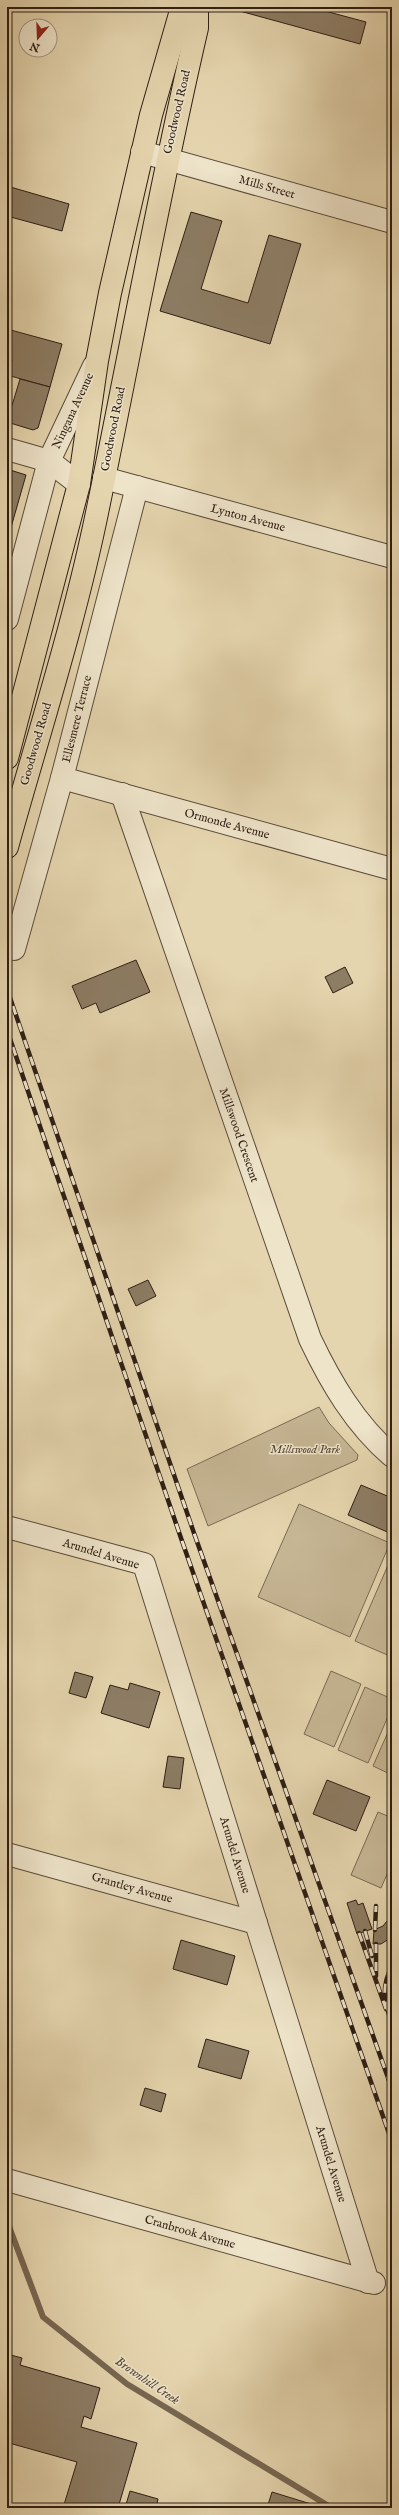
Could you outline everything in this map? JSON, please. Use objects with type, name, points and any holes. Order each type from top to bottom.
[{"type":"main road","name":"Goodwood Road","points":[[7,758],[79,484],[97,360],[142,152],[182,7]]},
{"type":"main road","name":"Goodwood Road","points":[[7,847],[78,593],[104,478],[166,159],[197,28],[197,7]]},
{"type":"street","name":"Mills Street","points":[[142,152],[392,222]]},
{"type":"street","name":"Ningana Avenue","points":[[49,461],[97,360]]},
{"type":"street","name":"Ningana Avenue","points":[[7,449],[49,461],[79,484]]},
{"type":"street","points":[[7,619],[49,461]]},
{"type":"street","name":"Lynton Avenue","points":[[104,478],[392,557]]},
{"type":"street","name":"Ellesmere Terrace","points":[[14,949],[62,778],[137,488]]},
{"type":"street","name":"Ormonde Avenue","points":[[62,778],[392,869]]},
{"type":"street","name":"Millswood Crescent","points":[[122,794],[310,1339],[340,1396],[360,1422],[392,1456]]},
{"type":"street","name":"Arundel Avenue","points":[[7,1527],[144,1564],[256,1923],[371,2282]]},
{"type":"street","name":"Grantley Avenue","points":[[7,1854],[256,1923]]},
{"type":"street","name":"Cranbrook Avenue","points":[[7,2180],[371,2282]]},
{"type":"green space","name":"Millswood Park","points":[[319,1407],[329,1423],[358,1455],[357,1460],[208,1526],[187,1469]]},
{"type":"green space","points":[[299,1504],[390,1543],[350,1637],[258,1597]]},
{"type":"green space","points":[[392,1556],[392,1657],[355,1641]]},
{"type":"green space","points":[[331,1671],[361,1684],[334,1747],[304,1734]]},
{"type":"green space","points":[[365,1687],[392,1699],[392,1707],[368,1763],[338,1750]]},
{"type":"green space","points":[[392,1723],[392,1775],[373,1766]]},
{"type":"green space","points":[[378,1812],[392,1818],[392,1863],[381,1888],[351,1875]]},
{"type":"building","points":[[236,7],[310,7],[366,22],[360,44],[236,10]]},
{"type":"building","points":[[7,186],[69,204],[62,231],[7,216]]},
{"type":"building","points":[[191,212],[222,221],[201,289],[248,303],[269,235],[301,244],[270,344],[160,311]]},
{"type":"building","points":[[7,329],[62,344],[50,387],[7,375],[12,360],[7,358]]},
{"type":"building","points":[[20,379],[50,387],[38,428],[33,430],[7,422]]},
{"type":"building","points":[[7,469],[26,475],[12,524],[7,523]]},
{"type":"building","points":[[7,523],[12,524],[7,542]]},
{"type":"building","points":[[136,960],[150,992],[100,1013],[96,1003],[82,1009],[72,986]]},
{"type":"building","points":[[345,967],[353,983],[333,993],[325,977]]},
{"type":"building","points":[[148,1280],[156,1296],[136,1306],[128,1289]]},
{"type":"building","points":[[361,1485],[392,1498],[392,1534],[348,1515]]},
{"type":"building","points":[[75,1672],[93,1677],[86,1698],[69,1693]]},
{"type":"building","points":[[130,1683],[160,1692],[149,1728],[101,1713],[110,1685],[128,1690]]},
{"type":"building","points":[[168,1756],[184,1758],[180,1789],[163,1787]]},
{"type":"building","points":[[327,1780],[370,1797],[356,1831],[313,1814]]},
{"type":"building","points":[[356,1900],[358,1905],[363,1903],[372,1929],[357,1934],[347,1903]]},
{"type":"building","points":[[387,1921],[392,1922],[392,1937],[381,1944],[373,1944],[374,1930],[383,1926]]},
{"type":"building","points":[[181,1940],[235,1956],[227,1985],[173,1969]]},
{"type":"building","points":[[392,1974],[392,2018],[391,2018],[387,1989]]},
{"type":"building","points":[[206,2039],[249,2051],[241,2079],[198,2067]]},
{"type":"building","points":[[145,2088],[166,2094],[161,2112],[140,2105]]},
{"type":"building","points":[[7,2354],[22,2358],[20,2365],[100,2388],[91,2419],[84,2416],[81,2427],[137,2443],[118,2508],[63,2508],[77,2462],[9,2443],[7,2449]]},
{"type":"building","points":[[130,2491],[158,2499],[156,2508],[125,2508]]},
{"type":"building","points":[[272,2492],[324,2508],[267,2508]]},
{"type":"waterway","name":"Brownhill Creek","points":[[7,2221],[43,2317],[127,2384],[332,2508]]},
{"type":"railway","points":[[7,989],[195,1536],[392,2089]]},
{"type":"railway","points":[[7,1030],[182,1541],[392,2142]]},
{"type":"railway","points":[[375,1930],[376,1906]]},
{"type":"railway","points":[[365,1931],[372,1956]]},
{"type":"railway","points":[[359,1933],[386,2009]]},
{"type":"railway","points":[[376,1944],[376,1976]]},
{"type":"railway","points":[[392,1967],[385,1987],[387,2008],[392,2023]]}]
